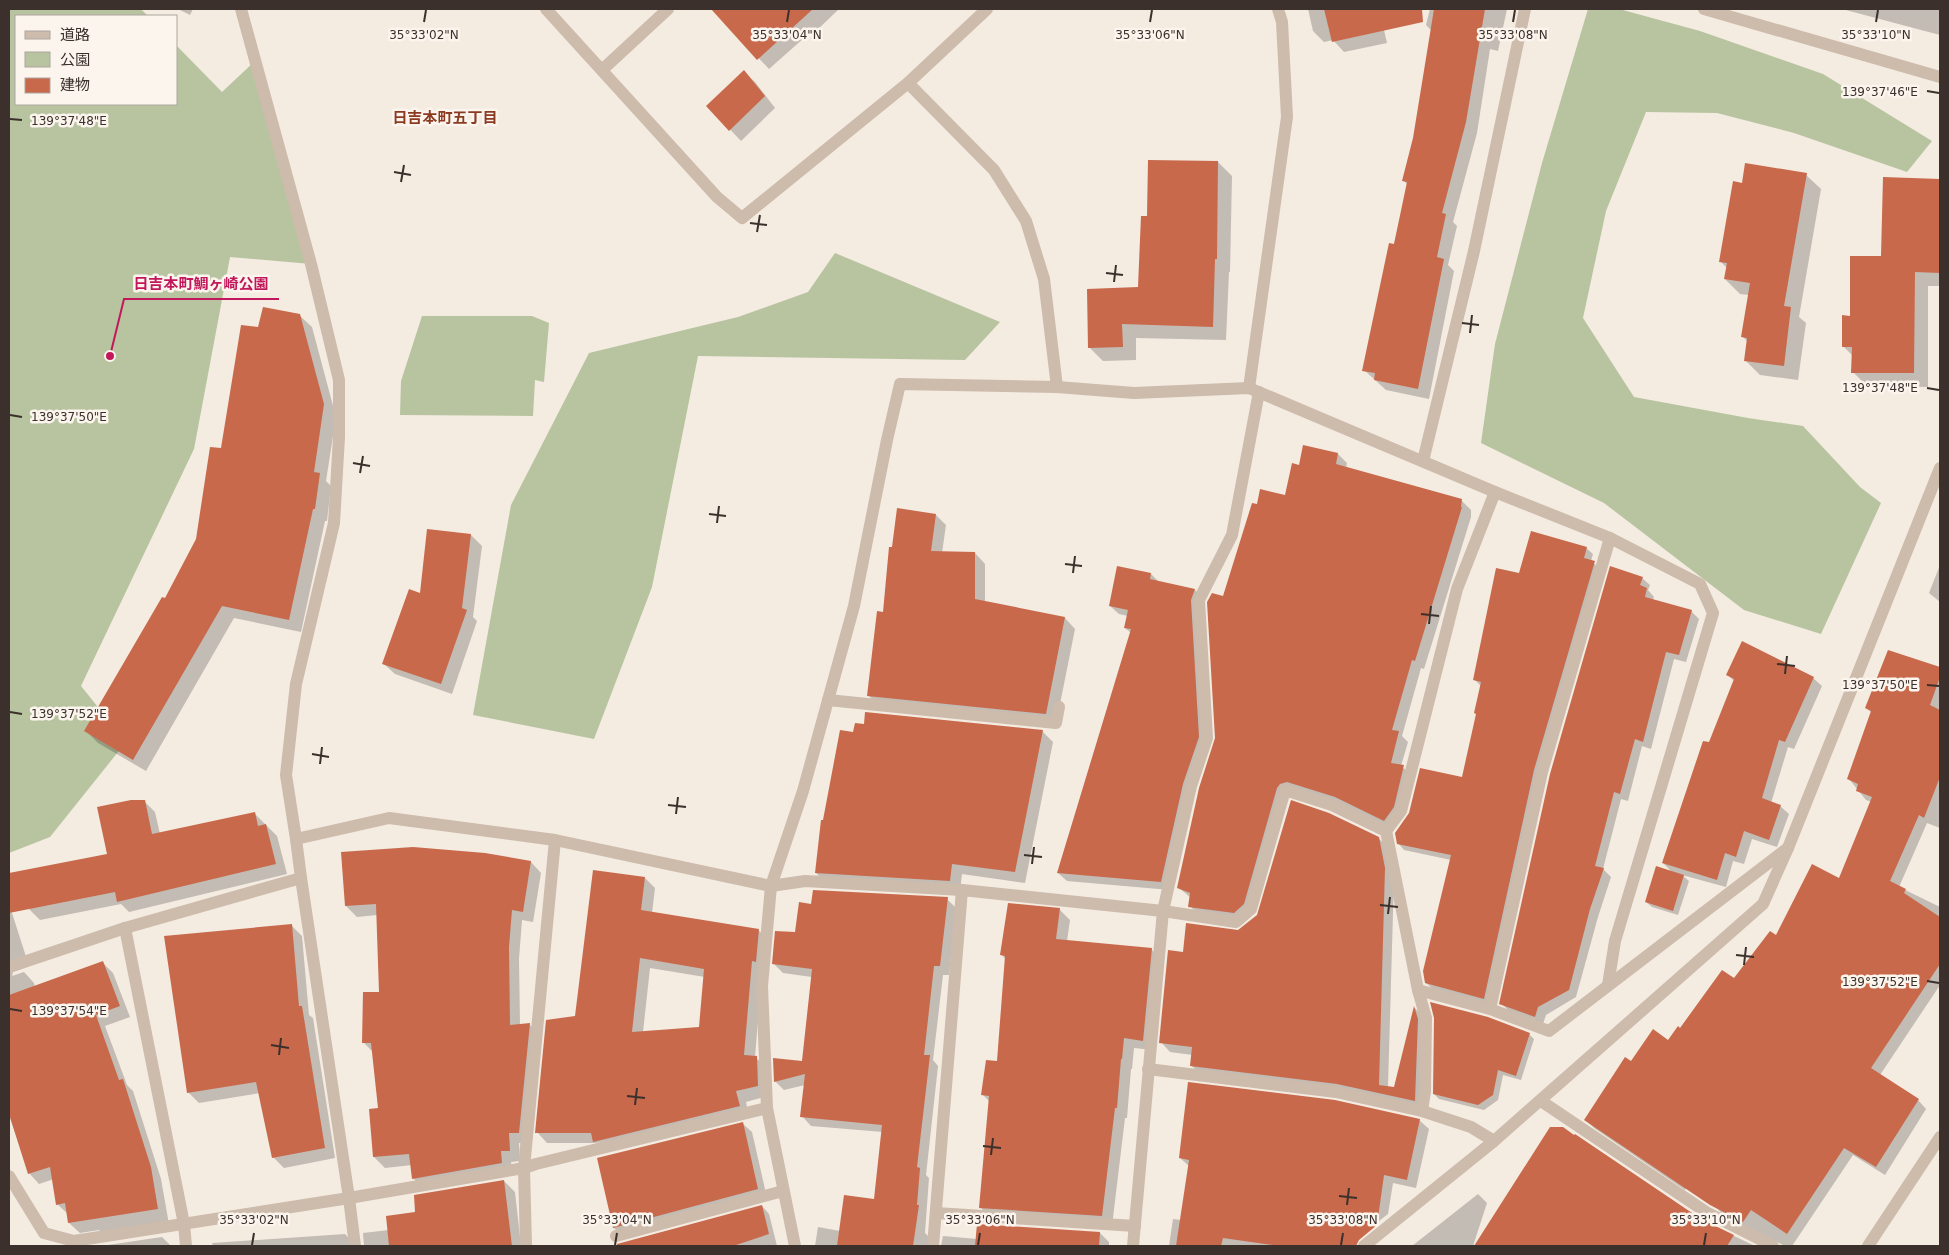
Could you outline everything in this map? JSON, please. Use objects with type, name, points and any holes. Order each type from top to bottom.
[{"type":"street","points":[[241,9],[311,264],[339,380],[339,437],[334,523],[296,684],[286,775],[355,1246]]},
{"type":"street","points":[[546,9],[717,197],[742,218],[908,83],[987,9]]},
{"type":"street","points":[[602,70],[668,9]]},
{"type":"street","points":[[1133,1246],[1163,912],[1191,786],[1207,738],[1199,600],[1232,535],[1254,390],[1287,117],[1282,22],[1278,9]]},
{"type":"street","points":[[1423,461],[1474,251],[1525,9]]},
{"type":"street","points":[[1704,9],[1940,77]]},
{"type":"street","points":[[908,83],[994,170],[1026,221],[1044,279],[1057,387]]},
{"type":"street","points":[[795,1246],[767,1108],[762,986],[771,886],[803,791],[854,606],[900,384],[1057,387],[1134,393],[1254,390],[1495,492],[1610,538],[1700,584],[1713,613],[1615,941],[1608,985]]},
{"type":"street","points":[[1364,1246],[1541,1101],[1763,904],[1788,848],[1940,468]]},
{"type":"street","points":[[1386,830],[1402,811],[1457,589],[1495,492]]},
{"type":"street","points":[[1490,1009],[1542,772],[1610,538]]},
{"type":"street","points":[[828,700],[1056,723],[1059,707]]},
{"type":"street","points":[[296,839],[389,818],[555,840],[771,886],[806,881],[962,890],[1236,922],[1250,909],[1285,790],[1332,805],[1386,830]]},
{"type":"street","points":[[1386,830],[1418,990],[1426,1018],[1425,1091],[1422,1111]]},
{"type":"street","points":[[526,1246],[524,1168],[555,840]]},
{"type":"street","points":[[1418,990],[1490,1009],[1549,1031],[1788,848]]},
{"type":"street","points":[[9,967],[125,928],[300,878]]},
{"type":"street","points":[[933,1246],[962,890]]},
{"type":"street","points":[[125,928],[184,1224],[186,1246]]},
{"type":"street","points":[[1148,1069],[1336,1092],[1422,1111],[1472,1127],[1494,1141]]},
{"type":"street","points":[[1541,1101],[1706,1212],[1772,1246]]},
{"type":"street","points":[[9,1176],[44,1233],[73,1244],[524,1168],[546,1161],[767,1108]]},
{"type":"street","points":[[1868,1246],[1940,1138]]},
{"type":"street","points":[[616,1236],[784,1191]]},
{"type":"street","points":[[936,1213],[1135,1226]]},
{"type":"green space","points":[[9,9],[141,9],[147,15],[15,15],[15,105],[178,105],[178,47],[222,92],[255,61],[311,264],[230,257],[194,449],[81,686],[126,742],[50,837],[9,853]]},
{"type":"green space","points":[[1588,9],[1619,9],[1700,31],[1823,74],[1932,141],[1907,172],[1794,133],[1717,113],[1646,112],[1606,211],[1583,318],[1634,397],[1803,426],[1860,487],[1881,503],[1821,634],[1744,610],[1604,503],[1481,443],[1495,344],[1542,163]]},
{"type":"green space","points":[[835,253],[1000,322],[965,360],[698,356],[652,587],[594,739],[473,715],[511,505],[589,353],[738,317],[808,292]]},
{"type":"green space","points":[[422,316],[532,316],[549,323],[544,382],[535,380],[533,416],[400,415],[401,381]]},
{"type":"building","points":[[711,9],[813,9],[757,60]]},
{"type":"building","points":[[1324,9],[1422,9],[1423,22],[1332,42]]},
{"type":"building","points":[[1434,9],[1485,9],[1466,122],[1442,213],[1446,214],[1437,257],[1444,259],[1418,389],[1374,380],[1375,373],[1362,371],[1389,243],[1394,244],[1407,182],[1402,181],[1413,138]]},
{"type":"building","points":[[744,70],[765,96],[729,131],[706,106]]},
{"type":"building","points":[[1148,160],[1218,161],[1217,259],[1215,259],[1213,327],[1122,324],[1123,347],[1088,348],[1087,289],[1138,287],[1141,216],[1147,216]]},
{"type":"building","points":[[1745,163],[1807,173],[1784,306],[1791,307],[1784,366],[1744,361],[1747,338],[1741,337],[1750,283],[1724,279],[1727,263],[1719,262],[1733,181],[1742,183]]},
{"type":"building","points":[[1883,177],[1940,179],[1940,273],[1915,272],[1914,373],[1851,373],[1852,347],[1842,347],[1842,315],[1850,316],[1850,256],[1881,256]]},
{"type":"building","points":[[263,307],[300,314],[324,404],[314,472],[320,473],[315,509],[313,509],[289,620],[222,606],[133,760],[84,731],[162,597],[165,598],[196,539],[210,447],[221,448],[241,325],[258,327]]},
{"type":"building","points":[[1303,445],[1338,453],[1336,464],[1462,499],[1462,507],[1415,661],[1412,660],[1392,730],[1399,731],[1391,763],[1404,765],[1394,807],[1384,821],[1335,797],[1287,782],[1280,784],[1277,788],[1244,904],[1234,913],[1188,907],[1190,893],[1177,888],[1199,788],[1215,738],[1207,602],[1212,593],[1223,596],[1252,503],[1257,504],[1260,489],[1285,495],[1292,463],[1299,465]]},
{"type":"building","points":[[897,508],[936,514],[931,551],[975,552],[975,599],[1065,617],[1046,714],[867,696],[877,611],[883,612],[889,547],[892,547]]},
{"type":"building","points":[[427,529],[471,534],[462,608],[467,610],[441,684],[382,664],[409,589],[420,593]]},
{"type":"building","points":[[1531,531],[1587,547],[1584,558],[1595,561],[1534,770],[1484,999],[1425,983],[1423,971],[1451,855],[1397,844],[1395,833],[1409,813],[1420,768],[1462,777],[1481,682],[1473,680],[1496,568],[1519,573]]},
{"type":"building","points":[[1117,566],[1151,573],[1150,579],[1195,589],[1191,600],[1199,737],[1183,784],[1161,882],[1057,873],[1131,629],[1124,628],[1128,610],[1109,606]]},
{"type":"building","points":[[1610,566],[1643,577],[1640,585],[1647,588],[1645,597],[1692,610],[1679,655],[1666,652],[1643,742],[1635,739],[1620,794],[1614,792],[1595,866],[1604,868],[1590,909],[1569,990],[1538,1007],[1535,1017],[1499,1004],[1550,774]]},
{"type":"building","points":[[1742,641],[1814,677],[1785,742],[1779,740],[1762,798],[1781,805],[1769,840],[1744,831],[1736,857],[1725,853],[1717,880],[1662,863],[1703,741],[1709,742],[1734,679],[1726,675]]},
{"type":"building","points":[[1888,650],[1940,667],[1940,677],[1930,705],[1940,710],[1940,777],[1924,818],[1919,815],[1890,881],[1906,889],[1904,893],[1940,917],[1940,964],[1871,1068],[1919,1099],[1876,1167],[1844,1148],[1787,1234],[1751,1210],[1743,1222],[1710,1205],[1584,1120],[1625,1057],[1631,1061],[1653,1029],[1668,1040],[1678,1026],[1680,1028],[1722,970],[1734,978],[1770,931],[1776,935],[1812,864],[1839,878],[1872,797],[1856,791],[1858,784],[1847,779],[1871,711],[1865,708]]},
{"type":"building","points":[[865,712],[1043,730],[1015,872],[952,864],[950,881],[815,873],[821,820],[823,820],[840,730],[853,732],[855,723],[864,724]]},
{"type":"building","points":[[131,800],[145,800],[152,834],[255,812],[258,826],[266,824],[276,864],[117,902],[115,892],[9,913],[9,873],[107,854],[97,807]]},
{"type":"building","points":[[1291,800],[1329,813],[1379,837],[1385,868],[1379,1085],[1394,1087],[1414,1006],[1418,1019],[1415,1101],[1337,1084],[1190,1066],[1192,1047],[1159,1043],[1168,950],[1183,952],[1186,923],[1238,930],[1257,915]]},
{"type":"building","points":[[413,847],[485,853],[531,861],[523,912],[512,910],[509,947],[510,1025],[530,1023],[519,1133],[509,1133],[510,1151],[501,1151],[502,1163],[412,1179],[409,1154],[373,1157],[369,1109],[378,1108],[371,1043],[362,1043],[363,992],[379,992],[376,904],[345,906],[341,852]]},
{"type":"building","points":[[1656,866],[1684,875],[1673,911],[1645,902]]},
{"type":"building","points":[[593,870],[645,877],[641,910],[759,929],[756,962],[752,961],[744,1055],[757,1056],[758,1086],[736,1091],[740,1106],[593,1142],[591,1133],[535,1133],[546,1020],[575,1016]],"holes":[[[640,958],[704,969],[699,1027],[632,1032]]]},
{"type":"building","points":[[813,890],[948,897],[940,966],[934,966],[924,1055],[930,1055],[917,1167],[920,1168],[917,1205],[919,1205],[913,1246],[837,1246],[844,1195],[874,1199],[882,1125],[800,1117],[805,1074],[774,1082],[773,1058],[802,1061],[812,969],[772,964],[775,931],[795,932],[799,902],[811,904]]},
{"type":"building","points":[[1008,903],[1060,908],[1056,939],[1152,948],[1143,1041],[1124,1038],[1117,1108],[1115,1108],[1102,1216],[979,1208],[989,1096],[981,1095],[986,1060],[997,1061],[1005,956],[1000,955]]},
{"type":"building","points":[[292,924],[299,1006],[302,1006],[325,1148],[272,1158],[256,1082],[187,1093],[164,936]]},
{"type":"building","points":[[103,961],[120,1006],[96,1015],[119,1080],[123,1079],[151,1167],[158,1209],[68,1223],[65,1203],[56,1205],[50,1167],[28,1174],[9,1114],[9,995]]},
{"type":"building","points":[[1430,1002],[1488,1017],[1530,1033],[1516,1076],[1498,1070],[1493,1095],[1478,1105],[1433,1094],[1434,1018]]},
{"type":"building","points":[[1188,1082],[1335,1100],[1420,1119],[1407,1180],[1384,1175],[1377,1225],[1359,1240],[1356,1246],[1280,1246],[1223,1238],[1221,1246],[1176,1246],[1189,1160],[1179,1158]]},
{"type":"building","points":[[743,1122],[758,1189],[613,1228],[597,1158]]},
{"type":"building","points":[[1550,1127],[1563,1127],[1575,1134],[1701,1219],[1734,1235],[1727,1246],[1474,1246]]},
{"type":"building","points":[[504,1180],[512,1246],[389,1246],[386,1216],[415,1212],[414,1195]]},
{"type":"building","points":[[762,1205],[769,1234],[733,1246],[617,1246],[617,1244]]},
{"type":"building","points":[[977,1224],[1100,1232],[1099,1246],[975,1246]]},
{"type":"place","name":"日吉本町鯛ヶ崎公園","points":[[110,356]]},
{"type":"district","name":"日吉本町五丁目","points":[[445,118]]}]
